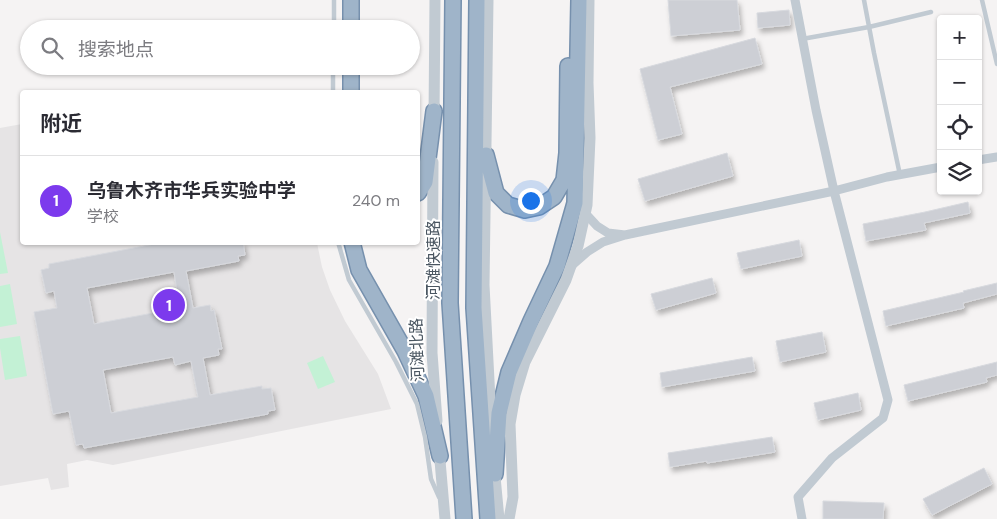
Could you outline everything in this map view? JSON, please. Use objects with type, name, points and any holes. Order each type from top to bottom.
[{"type":"highway","points":[[342,0],[342,20]]},
{"type":"highway","points":[[351,20],[352,0]]},
{"type":"highway","name":"河滩快速路","points":[[453,0],[450,304],[464,519]]},
{"type":"highway","points":[[477,0],[474,308],[488,519]]},
{"type":"highway","points":[[495,474],[499,413],[509,372],[557,266],[575,204],[569,0]]},
{"type":"highway","points":[[486,155],[496,193],[508,205],[525,210],[540,207],[554,197],[564,180],[572,119],[579,0]]},
{"type":"highway","points":[[341,90],[342,75]]},
{"type":"highway","points":[[351,75],[351,90]]},
{"type":"highway","points":[[420,190],[425,182],[434,111]]},
{"type":"highway","points":[[353,245],[359,270],[405,350],[426,396],[440,456]]},
{"type":"street","name":"河滩北路","points":[[435,0],[432,353],[445,513]]},
{"type":"street","points":[[488,0],[484,284],[490,415],[499,519]]},
{"type":"street","points":[[509,519],[513,497],[510,424],[515,395],[524,362],[566,280],[578,246],[587,205],[589,170],[589,0]]},
{"type":"street","points":[[795,0],[834,191],[888,400],[883,418],[832,458],[798,497],[802,519]]},
{"type":"street","points":[[982,159],[997,157]]},
{"type":"street","points":[[571,266],[587,252],[603,242],[625,235],[937,168]]},
{"type":"street","points":[[585,213],[597,226],[608,233],[625,235]]},
{"type":"lane","points":[[334,0],[334,20]]},
{"type":"lane","points":[[864,0],[900,175]]},
{"type":"lane","points":[[982,0],[997,64]]},
{"type":"lane","points":[[802,40],[931,12]]},
{"type":"lane","points":[[333,75],[333,90]]},
{"type":"lane","points":[[339,245],[349,280],[396,362],[417,404],[432,479],[445,513]]},
{"type":"shaded area","points":[[20,124],[20,245],[317,245],[322,267],[330,290],[345,321],[378,374],[391,409],[113,465],[87,460],[67,464],[69,487],[51,490],[48,478],[0,486],[0,128]]},
{"type":"green space","points":[[0,232],[8,273],[0,274]]},
{"type":"green space","points":[[10,284],[17,324],[0,327],[0,286]]},
{"type":"green space","points":[[20,336],[27,376],[5,380],[0,339]]},
{"type":"green space","points":[[323,356],[335,382],[318,389],[307,363]]},
{"type":"building","points":[[668,0],[737,0],[740,30],[671,36]]},
{"type":"building","points":[[789,10],[790,25],[758,28],[757,13]]},
{"type":"building","points":[[755,38],[762,64],[670,87],[682,134],[658,140],[640,69]]},
{"type":"building","points":[[727,153],[733,176],[645,201],[638,179]]},
{"type":"building","points":[[968,202],[970,213],[924,223],[926,230],[866,241],[863,224]]},
{"type":"building","points":[[799,240],[802,256],[741,269],[737,253]]},
{"type":"building","points":[[149,245],[243,245],[245,255],[238,256],[239,261],[186,271],[193,308],[210,305],[211,311],[214,310],[222,349],[218,349],[219,355],[203,358],[210,395],[262,386],[262,389],[271,388],[275,410],[268,411],[268,414],[84,448],[83,444],[76,445],[69,411],[53,414],[34,312],[57,308],[54,291],[46,293],[41,270],[49,268],[49,264]],"holes":[[[174,272],[180,308],[94,324],[87,288]],[[173,357],[175,365],[191,361],[198,397],[111,413],[103,370]]]},
{"type":"building","points":[[712,278],[716,293],[656,310],[651,294]]},
{"type":"building","points":[[997,283],[997,294],[963,303],[964,308],[886,326],[883,311]]},
{"type":"building","points":[[822,332],[826,352],[780,362],[776,341]]},
{"type":"building","points":[[752,357],[755,371],[662,387],[660,373]]},
{"type":"building","points":[[997,362],[997,375],[986,378],[987,382],[908,401],[904,385]]},
{"type":"building","points":[[858,393],[861,410],[818,420],[814,403]]},
{"type":"building","points":[[772,437],[775,452],[670,467],[668,453]]},
{"type":"building","points":[[984,468],[992,484],[932,515],[923,499]]},
{"type":"building","points":[[823,501],[884,503],[883,519],[823,519]]},
{"type":"place","name":"乌鲁木齐市华兵实验中学","points":[[169,305]]}]
